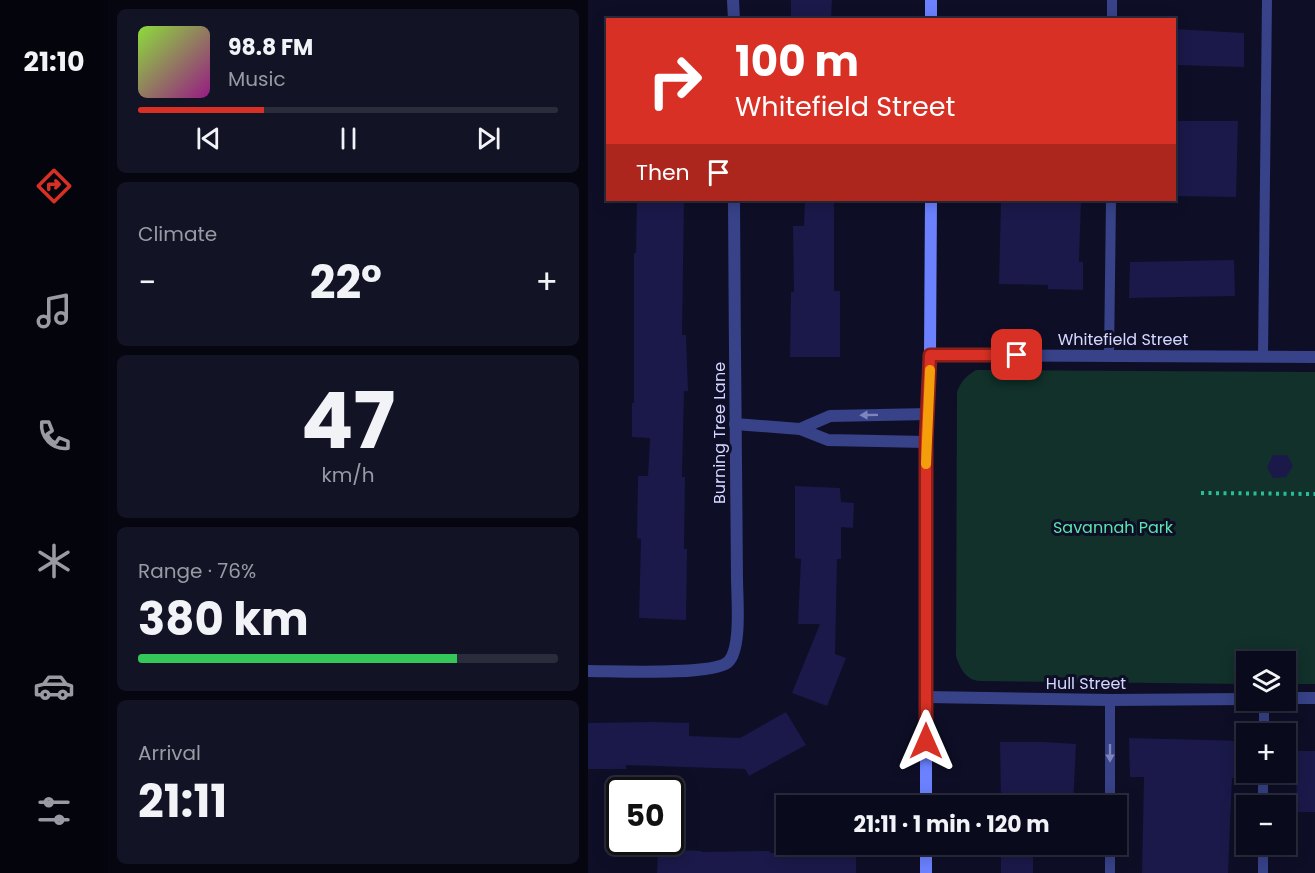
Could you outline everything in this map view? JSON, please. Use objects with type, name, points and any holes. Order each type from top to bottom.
[{"type":"main road","points":[[931,0],[931,18]]},
{"type":"main road","points":[[926,795],[926,442],[930,355],[931,201]]},
{"type":"main road","points":[[926,855],[926,873]]},
{"type":"street","points":[[733,0],[734,18]]},
{"type":"street","name":"Burning Tree Lane","points":[[588,670],[696,671],[716,668],[729,661],[736,646],[738,618],[734,201]]},
{"type":"street","name":"Whitefield Street","points":[[930,355],[1315,357]]},
{"type":"street","points":[[800,429],[830,416],[928,414]]},
{"type":"street","points":[[735,424],[800,429],[828,440],[926,442]]},
{"type":"street","name":"Hull Street","points":[[926,697],[1236,699]]},
{"type":"street","points":[[1296,698],[1315,698]]},
{"type":"lane","points":[[1112,18],[1113,0]]},
{"type":"lane","points":[[1263,356],[1267,0]]},
{"type":"lane","points":[[1109,356],[1111,201]]},
{"type":"lane","points":[[1110,700],[1110,795]]},
{"type":"lane","points":[[1110,855],[1110,873]]},
{"type":"lane","points":[[1263,855],[1263,873]]},
{"type":"path","points":[[1201,493],[1315,494]]},
{"type":"green space","name":"Savannah Park","points":[[976,370],[1315,372],[1315,684],[1296,684],[1296,651],[1236,651],[1236,684],[980,681],[967,676],[956,656],[957,392],[969,374]]},
{"type":"building","points":[[791,0],[832,0],[831,18],[791,18]]},
{"type":"building","points":[[1176,29],[1244,33],[1244,67],[1176,65]]},
{"type":"building","points":[[1176,121],[1238,121],[1236,197],[1176,196]]},
{"type":"building","points":[[637,201],[684,201],[682,335],[686,335],[688,391],[684,391],[682,477],[685,477],[686,620],[639,618],[641,539],[637,538],[638,476],[648,476],[650,438],[632,437],[634,253],[636,253]]},
{"type":"building","points":[[805,201],[834,201],[834,291],[840,291],[840,357],[790,357],[791,292],[794,292],[793,226],[804,226]]},
{"type":"building","points":[[1001,201],[1081,201],[1079,262],[1083,262],[1083,290],[1048,289],[1048,285],[999,284]]},
{"type":"building","points":[[1234,260],[1235,296],[1129,298],[1130,262]]},
{"type":"building","points":[[1273,455],[1287,455],[1293,466],[1286,477],[1273,478],[1267,467]]},
{"type":"building","points":[[795,486],[840,488],[841,502],[854,503],[853,528],[841,527],[841,559],[837,559],[835,654],[846,658],[827,706],[792,693],[820,624],[798,624],[801,559],[795,558]]},
{"type":"building","points":[[786,712],[806,745],[749,776],[745,769],[626,765],[626,769],[588,769],[588,723],[689,723],[689,736],[740,738]]},
{"type":"building","points":[[1129,738],[1236,741],[1236,778],[1232,778],[1228,873],[1142,873],[1144,777],[1130,777]]},
{"type":"building","points":[[1000,742],[1076,744],[1074,795],[1001,795]]},
{"type":"building","points":[[1297,751],[1315,751],[1315,812],[1296,812]]},
{"type":"building","points":[[684,850],[770,851],[776,855],[856,855],[856,873],[657,873],[658,855],[684,855]]},
{"type":"building","points":[[1001,855],[1033,855],[1033,873],[1001,873]]},
{"type":"slow traffic","points":[[926,464],[930,370]]},
{"type":"route","points":[[926,741],[926,442],[930,355],[1017,355]]}]
